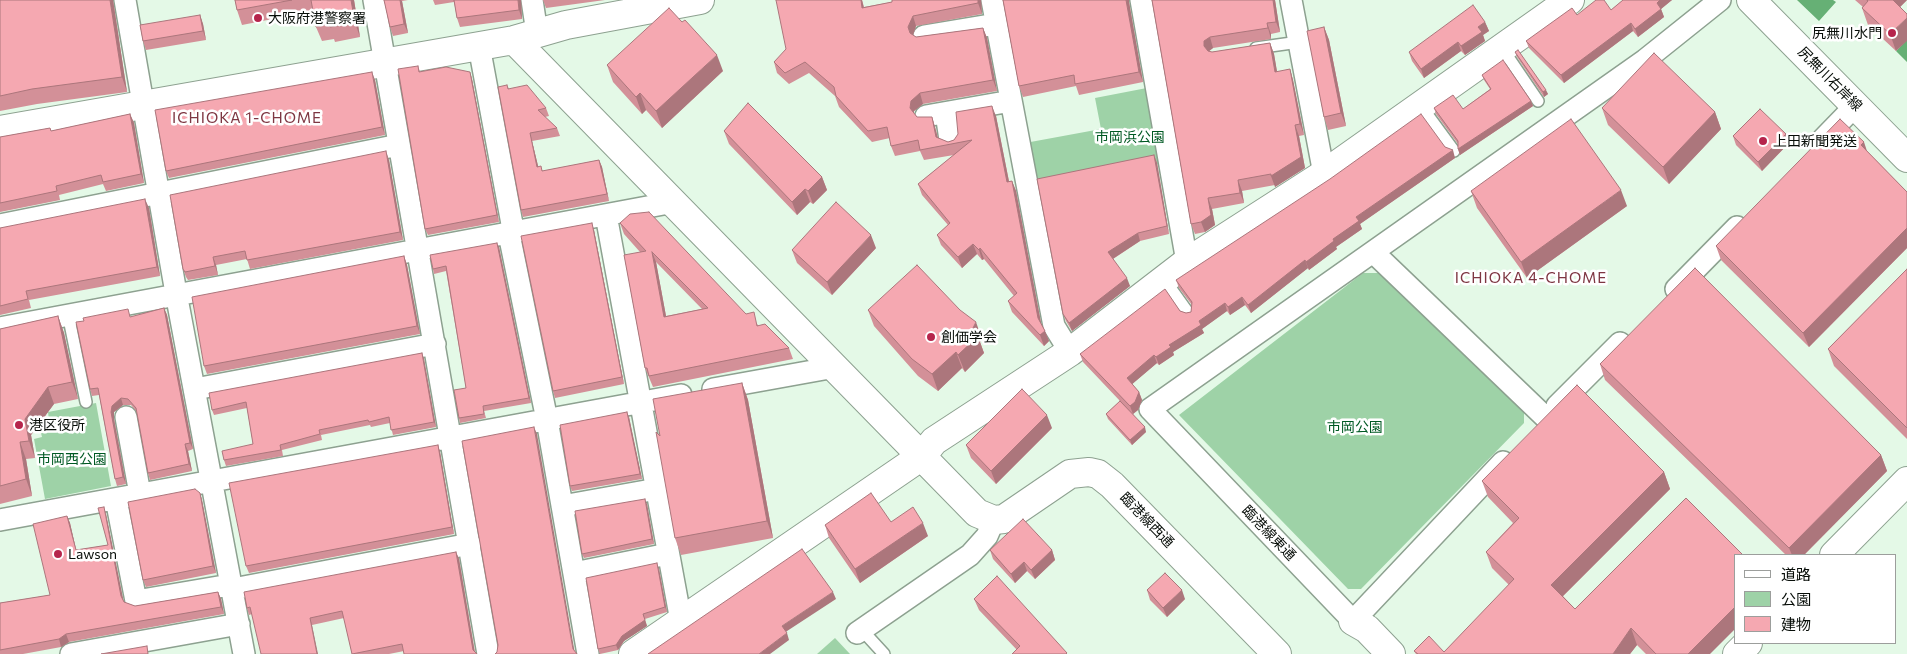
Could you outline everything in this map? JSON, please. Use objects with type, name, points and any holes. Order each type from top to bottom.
[{"type":"street","points":[[125,0],[176,293],[213,480],[244,654]]},
{"type":"street","points":[[374,0],[383,61],[419,251],[450,438],[470,544],[484,653]]},
{"type":"street","points":[[526,36],[532,0]]},
{"type":"street","points":[[0,130],[383,61],[479,46],[566,25],[700,0]]},
{"type":"street","points":[[992,0],[1054,326],[1070,352]]},
{"type":"street","points":[[1141,0],[1187,262]]},
{"type":"street","points":[[1291,0],[1324,174]]},
{"type":"street","points":[[632,654],[922,456],[934,441],[1070,352],[1187,262],[1324,174],[1570,0]]},
{"type":"street","points":[[1532,432],[1373,252],[1645,60],[1720,0]]},
{"type":"street","name":"尻無川右岸線","points":[[1752,0],[1907,158]]},
{"type":"street","points":[[924,36],[996,24]]},
{"type":"street","points":[[526,36],[674,202],[977,513],[994,520],[986,536],[970,555],[860,632]]},
{"type":"street","points":[[479,46],[512,224],[509,234],[547,420],[588,654]]},
{"type":"street","points":[[950,140],[936,114],[1011,101]]},
{"type":"street","points":[[1809,153],[1856,105]]},
{"type":"street","points":[[0,225],[399,145]]},
{"type":"street","points":[[0,328],[176,293],[419,251],[674,202]]},
{"type":"street","points":[[606,215],[681,621]]},
{"type":"street","points":[[1659,305],[1748,215]]},
{"type":"street","name":"臨港線東通","points":[[1373,252],[1150,409],[1353,621],[1367,629],[1391,654]]},
{"type":"street","points":[[1353,621],[1532,432],[1638,326]]},
{"type":"street","points":[[195,389],[435,344]]},
{"type":"street","points":[[0,520],[835,367]]},
{"type":"street","points":[[126,417],[140,494]]},
{"type":"street","name":"臨港線西通","points":[[994,520],[1004,519],[1070,474],[1089,472],[1098,474],[1112,485],[1277,654]]},
{"type":"street","points":[[1835,554],[1907,481]]},
{"type":"street","points":[[562,506],[657,489]]},
{"type":"street","points":[[116,499],[136,601],[224,586],[233,589],[470,544]]},
{"type":"street","points":[[574,573],[668,554]]},
{"type":"street","points":[[71,654],[239,624]]},
{"type":"street","points":[[1737,654],[1747,644]]},
{"type":"lane","points":[[1243,50],[1299,42]]},
{"type":"lane","points":[[1502,48],[1538,101]]},
{"type":"lane","points":[[1421,106],[1454,151]]},
{"type":"lane","points":[[1164,279],[1189,314]]},
{"type":"lane","points":[[68,314],[86,402]]},
{"type":"lane","points":[[860,632],[884,654]]},
{"type":"green space","name":"市岡浜公園","points":[[1152,87],[1166,163],[1033,185],[1025,143],[1101,129],[1095,98]]},
{"type":"green space","name":"市岡公園","points":[[1363,273],[1382,273],[1524,411],[1524,423],[1361,589],[1348,589],[1179,415]]},
{"type":"green space","name":"市岡西公園","points":[[96,403],[111,486],[45,499],[34,439],[42,437],[41,433],[49,420],[48,412]]},
{"type":"green space","points":[[835,638],[850,654],[817,654]]},
{"type":"shaded area","points":[[1797,0],[1833,0],[1836,2],[1819,21]]},
{"type":"shaded area","points":[[1907,40],[1907,62],[1896,51]]},
{"type":"building","points":[[0,0],[110,0],[122,77],[32,89],[0,96]]},
{"type":"building","points":[[235,0],[292,0],[237,10]]},
{"type":"building","points":[[311,0],[351,0],[355,23],[330,27],[329,24],[316,27]]},
{"type":"building","points":[[384,0],[400,0],[404,24],[390,27]]},
{"type":"building","points":[[454,0],[518,0],[519,10],[457,18]]},
{"type":"building","points":[[776,0],[861,0],[862,8],[892,2],[892,0],[978,0],[978,3],[913,16],[908,27],[910,33],[916,37],[983,28],[993,80],[920,93],[911,101],[910,108],[917,117],[932,117],[936,137],[948,142],[954,140],[958,134],[956,112],[992,106],[1007,182],[1012,181],[1038,318],[1045,331],[1040,335],[1008,301],[1017,293],[980,248],[979,250],[973,244],[958,257],[937,235],[950,223],[918,184],[972,140],[920,150],[918,140],[891,146],[887,127],[868,131],[836,96],[834,87],[805,62],[785,73],[774,62],[786,49]]},
{"type":"building","points":[[1003,0],[1126,0],[1139,72],[1075,84],[1074,75],[1019,86]]},
{"type":"building","points":[[1152,0],[1273,0],[1276,22],[1267,23],[1268,28],[1210,37],[1204,41],[1204,46],[1208,51],[1212,52],[1270,43],[1275,72],[1290,69],[1300,124],[1295,125],[1301,157],[1271,176],[1271,174],[1238,180],[1240,193],[1208,198],[1211,215],[1201,222],[1191,224]]},
{"type":"building","points":[[1596,0],[1604,0],[1611,10],[1623,0],[1660,0],[1657,3],[1661,9],[1635,29],[1631,23],[1561,75],[1526,41],[1572,8],[1577,15]]},
{"type":"building","points":[[1867,0],[1893,0],[1907,14],[1907,18],[1890,34],[1862,8]]},
{"type":"building","points":[[1473,5],[1485,22],[1478,27],[1482,32],[1461,46],[1458,42],[1421,69],[1409,52]]},
{"type":"building","points":[[669,8],[682,22],[685,20],[717,55],[656,111],[640,93],[636,97],[607,65]]},
{"type":"building","points":[[200,15],[203,31],[143,41],[140,25]]},
{"type":"building","points":[[1324,27],[1341,113],[1324,117],[1307,31]]},
{"type":"building","points":[[1518,50],[1546,90],[1543,92],[1515,52]]},
{"type":"building","points":[[1654,53],[1715,112],[1663,167],[1602,108]]},
{"type":"building","points":[[1503,60],[1531,101],[1458,149],[1458,141],[1434,108],[1453,95],[1463,109],[1491,89],[1482,75]]},
{"type":"building","points":[[418,66],[419,72],[446,67],[470,72],[497,215],[425,229],[398,69]]},
{"type":"building","points":[[372,72],[382,127],[166,171],[155,110]]},
{"type":"building","points":[[507,85],[508,89],[527,85],[546,108],[538,110],[557,128],[530,133],[537,167],[541,166],[542,171],[599,160],[607,194],[521,210],[498,87]]},
{"type":"building","points":[[748,103],[822,177],[808,191],[805,189],[792,202],[724,131]]},
{"type":"building","points":[[1760,109],[1786,134],[1758,162],[1733,136]]},
{"type":"building","points":[[130,114],[141,174],[103,182],[101,175],[56,186],[57,191],[0,203],[0,137],[50,128],[51,131]]},
{"type":"building","points":[[1421,114],[1445,147],[1453,150],[1356,217],[1359,221],[1248,305],[1242,297],[1228,307],[1225,303],[1199,321],[1201,325],[1169,345],[1171,347],[1156,357],[1154,355],[1127,378],[1139,392],[1135,402],[1130,406],[1080,354],[1165,289],[1180,311],[1191,312],[1192,302],[1176,280],[1330,179]]},
{"type":"building","points":[[1571,119],[1621,190],[1521,262],[1471,191]]},
{"type":"building","points":[[1840,119],[1864,142],[1861,145],[1907,192],[1907,228],[1803,333],[1716,246]]},
{"type":"building","points":[[386,151],[400,232],[247,260],[245,251],[213,257],[215,266],[185,272],[183,269],[170,195]]},
{"type":"building","points":[[1154,155],[1167,226],[1138,233],[1108,252],[1127,278],[1069,323],[1063,314],[1037,179]]},
{"type":"building","points":[[145,199],[157,267],[26,291],[28,299],[0,306],[0,228]]},
{"type":"building","points":[[836,202],[871,235],[827,282],[792,250]]},
{"type":"building","points":[[649,212],[746,314],[754,312],[757,326],[765,324],[789,348],[649,376],[647,368],[645,368],[624,255],[646,251],[620,223],[630,214]],"holes":[[[652,252],[708,308],[664,317]]]},
{"type":"building","points":[[592,223],[622,377],[553,391],[521,236]]},
{"type":"building","points":[[497,243],[529,398],[483,406],[484,414],[459,418],[454,390],[466,388],[446,266],[433,269],[430,255]]},
{"type":"building","points":[[404,256],[417,326],[204,366],[192,297]]},
{"type":"building","name":"創価学会","points":[[917,265],[960,310],[976,322],[972,330],[978,336],[958,355],[956,352],[932,374],[912,359],[868,310]]},
{"type":"building","points":[[1695,268],[1881,455],[1789,548],[1600,364]]},
{"type":"building","points":[[1907,269],[1907,428],[1828,349]]},
{"type":"building","points":[[164,308],[190,443],[185,444],[189,464],[148,473],[136,408],[128,399],[121,398],[112,406],[111,412],[123,477],[115,479],[98,388],[90,389],[76,322],[84,321],[83,318],[128,309],[130,317]]},
{"type":"building","name":"港区役所","points":[[58,316],[72,382],[48,387],[25,419],[29,441],[20,442],[26,479],[0,486],[0,329]]},
{"type":"building","points":[[422,353],[434,422],[391,430],[389,417],[369,422],[368,420],[319,430],[320,434],[280,445],[281,450],[224,460],[222,451],[253,444],[246,402],[212,410],[209,393]]},
{"type":"building","points":[[742,383],[767,521],[675,538],[656,432],[660,436],[653,399]]},
{"type":"building","points":[[1577,385],[1664,472],[1551,585],[1575,609],[1686,498],[1742,554],[1734,554],[1734,608],[1688,654],[1656,654],[1631,628],[1613,654],[1418,654],[1414,651],[1429,636],[1444,652],[1514,579],[1486,552],[1519,518],[1482,481]]},
{"type":"building","points":[[1022,389],[1047,415],[991,471],[966,445]]},
{"type":"building","points":[[1120,401],[1145,427],[1130,440],[1106,414]]},
{"type":"building","points":[[627,412],[640,474],[570,486],[560,425]]},
{"type":"building","points":[[534,427],[573,649],[577,654],[495,654],[498,645],[462,441]]},
{"type":"building","points":[[438,445],[452,527],[246,566],[229,483]]},
{"type":"building","points":[[195,489],[200,493],[213,566],[143,580],[128,502]]},
{"type":"building","points":[[871,493],[891,522],[913,507],[923,523],[855,569],[825,525]]},
{"type":"building","points":[[645,499],[652,539],[582,554],[575,511]]},
{"type":"building","points":[[104,507],[121,596],[124,602],[135,606],[218,592],[221,607],[66,634],[59,639],[0,650],[0,603],[50,595],[33,524],[67,516],[76,550],[108,545],[98,508]]},
{"type":"building","points":[[1023,519],[1052,550],[1031,570],[1024,562],[1011,574],[990,550]]},
{"type":"building","points":[[802,549],[833,592],[782,626],[787,633],[759,654],[648,654]]},
{"type":"building","points":[[456,552],[473,650],[477,654],[404,654],[402,644],[352,654],[342,611],[310,618],[317,654],[261,654],[250,607],[247,608],[244,592]]},
{"type":"building","points":[[657,563],[665,607],[643,614],[645,620],[622,636],[616,645],[598,649],[586,578]]},
{"type":"building","points":[[1165,573],[1182,590],[1163,608],[1147,590]]},
{"type":"building","points":[[997,576],[1066,654],[1012,654],[1020,646],[974,599]]},
{"type":"building","points":[[147,646],[148,654],[101,654]]},
{"type":"place","name":"大阪府港警察署","points":[[258,18]]},
{"type":"place","name":"尻無川水門","points":[[1892,33]]},
{"type":"place","name":"上田新聞発送","points":[[1763,141]]},
{"type":"place","name":"創価学会","points":[[931,337]]},
{"type":"place","name":"港区役所","points":[[19,425]]},
{"type":"place","name":"Lawson","points":[[58,554]]},
{"type":"district","name":"ICHIOKA 1-CHOME","points":[[247,118]]},
{"type":"district","name":"ICHIOKA 4-CHOME","points":[[1531,278]]}]
